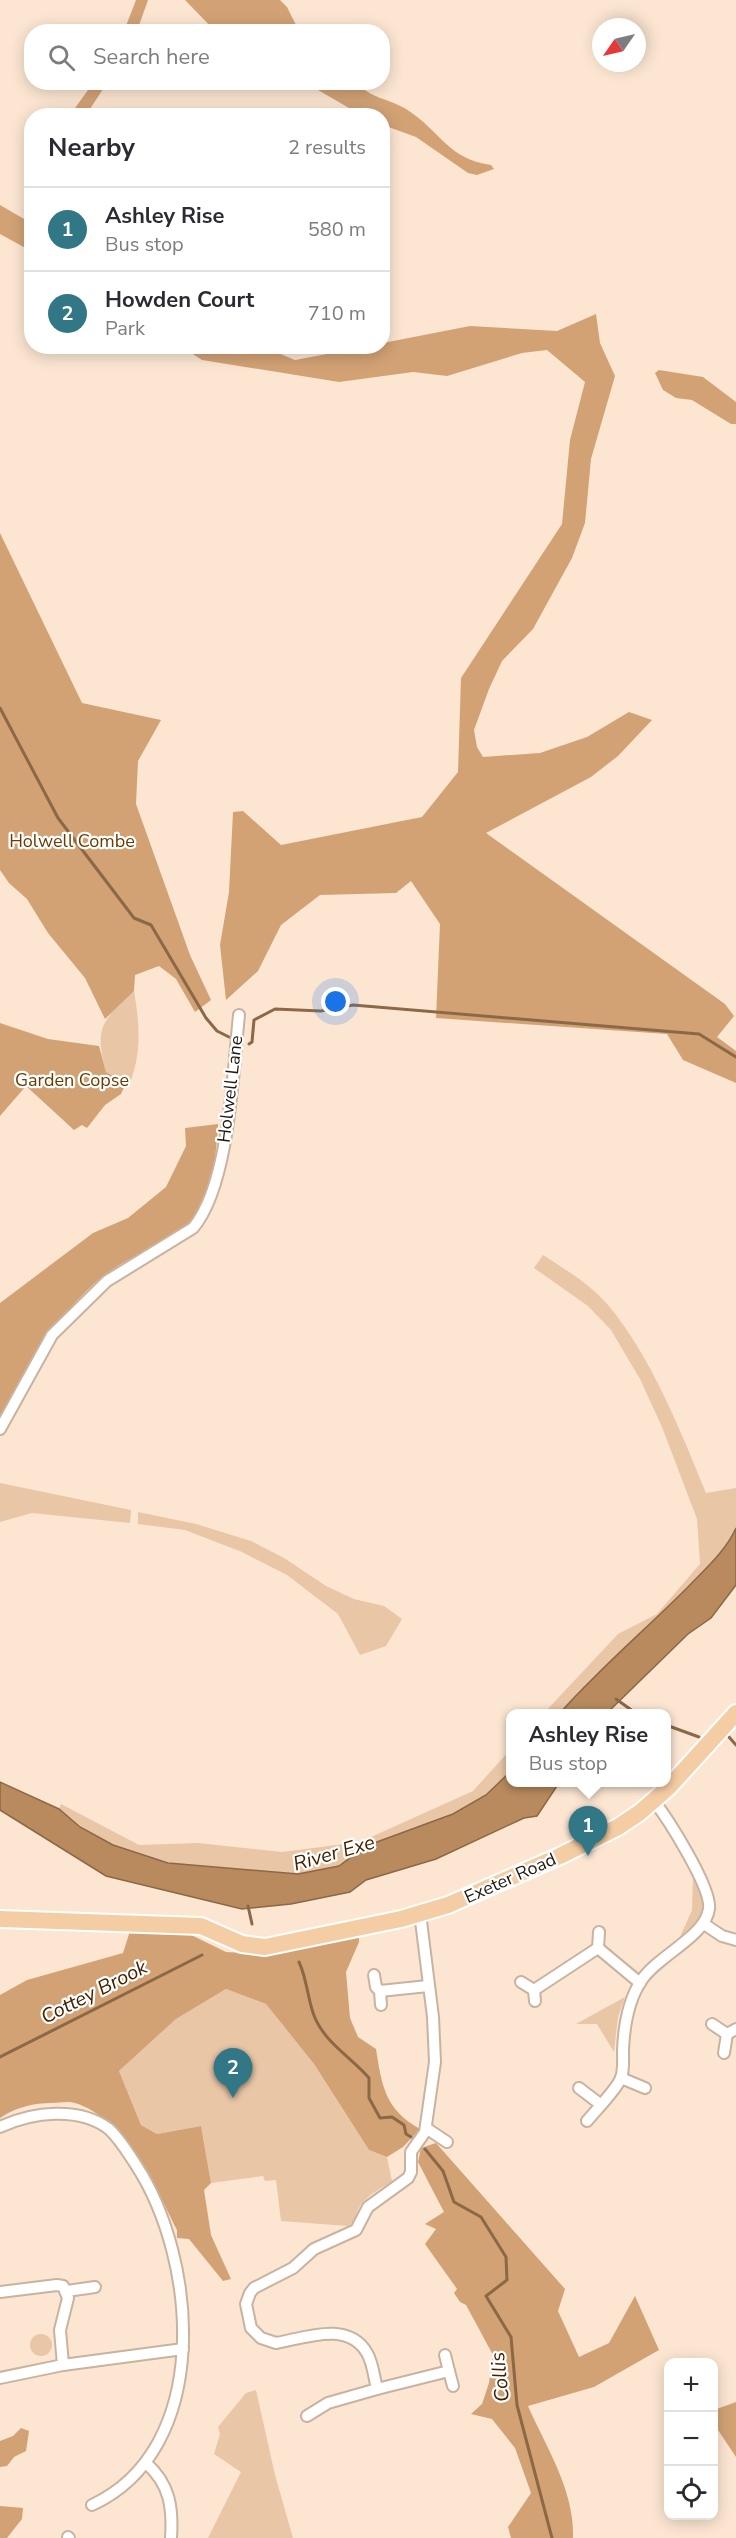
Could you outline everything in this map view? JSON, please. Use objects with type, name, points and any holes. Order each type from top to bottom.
[{"type":"main road","name":"Exeter Road","points":[[671,1783],[736,1713]]},
{"type":"main road","name":"Exeter Road","points":[[0,1919],[201,1926],[237,1941],[265,1947],[287,1944],[448,1905],[597,1839],[654,1801],[667,1787]]},
{"type":"street","name":"Holwell Lane","points":[[0,1429],[52,1335],[107,1281],[193,1228],[201,1218],[210,1199],[220,1164],[239,1015]]},
{"type":"street","points":[[587,2121],[621,2078],[628,2010],[640,1983],[661,1958],[692,1937],[704,1924],[709,1909],[706,1889],[667,1819],[654,1801]]},
{"type":"street","points":[[377,2389],[368,2354],[353,2339],[331,2333],[276,2343],[268,2342],[251,2328],[246,2304],[254,2288],[293,2268],[314,2249],[356,2229],[368,2207],[408,2178],[411,2172],[411,2152],[426,2128],[435,2069],[433,2018],[420,1913]]},
{"type":"street","points":[[704,1924],[722,1936],[736,1940]]},
{"type":"street","points":[[521,1982],[535,1995],[598,1948],[599,1932]]},
{"type":"street","points":[[598,1948],[640,1983]]},
{"type":"street","points":[[374,1976],[376,1987],[380,1991],[381,2005]]},
{"type":"street","points":[[380,1991],[428,1986]]},
{"type":"street","points":[[712,2024],[732,2032],[724,2053]]},
{"type":"street","points":[[621,2078],[645,2088]]},
{"type":"street","points":[[579,2088],[600,2104]]},
{"type":"street","points":[[0,2127],[39,2115],[70,2114],[96,2121],[119,2140],[153,2195],[171,2243],[179,2289],[183,2349],[179,2383],[165,2428],[146,2463],[121,2488],[92,2505]]},
{"type":"street","points":[[426,2128],[447,2142]]},
{"type":"street","points":[[0,2292],[63,2286],[68,2298],[60,2330],[63,2365]]},
{"type":"street","points":[[67,2291],[95,2287]]},
{"type":"street","points":[[0,2378],[63,2365],[183,2349]]},
{"type":"street","points":[[445,2355],[453,2386]]},
{"type":"street","points":[[307,2416],[328,2403],[449,2372]]},
{"type":"street","points":[[146,2463],[166,2489],[172,2511],[171,2538]]},
{"type":"shaded area","points":[[134,991],[138,1016],[138,1052],[128,1088],[124,1085],[125,1082],[106,1072],[102,1057],[101,1035],[114,1010]]},
{"type":"shaded area","points":[[543,1255],[593,1290],[608,1305],[638,1347],[664,1395],[706,1493],[736,1488],[736,1528],[729,1544],[669,1607],[590,1680],[564,1709],[548,1709],[618,1634],[657,1614],[700,1564],[697,1519],[662,1427],[640,1379],[611,1330],[588,1306],[534,1268]]},
{"type":"shaded area","points":[[0,1483],[131,1510],[130,1523],[32,1513],[0,1522]]},
{"type":"shaded area","points":[[138,1512],[196,1524],[251,1541],[284,1558],[326,1586],[354,1599],[384,1606],[402,1619],[386,1646],[360,1655],[338,1614],[287,1575],[242,1552],[185,1530],[138,1524]]},
{"type":"shaded area","points":[[736,1528],[736,1585],[711,1618],[688,1634],[611,1709],[564,1709],[708,1567]]},
{"type":"shaded area","points":[[506,1754],[506,1776],[486,1795],[453,1814],[366,1846],[339,1866],[298,1874],[171,1863],[113,1845],[80,1827],[59,1809],[61,1804],[139,1845],[198,1843],[282,1852],[360,1842],[473,1791]]},
{"type":"shaded area","points":[[506,1776],[506,1787],[556,1787],[537,1816],[524,1818],[436,1859],[366,1880],[350,1892],[291,1904],[242,1909],[106,1876],[0,1810],[0,1782],[59,1809],[80,1827],[113,1845],[168,1863],[298,1874],[339,1866],[366,1846],[453,1814],[486,1795]]},
{"type":"shaded area","points":[[693,1876],[703,1904],[702,1912],[695,1926],[679,1939],[692,1910]]},
{"type":"shaded area","points":[[226,1989],[266,2004],[314,2064],[369,2150],[387,2157],[392,2181],[363,2202],[354,2220],[348,2226],[281,2221],[276,2180],[265,2181],[263,2176],[211,2183],[201,2126],[157,2134],[141,2125],[119,2071],[176,2019]]},
{"type":"shaded area","points":[[625,1997],[618,2017],[614,2052],[597,2024],[576,2024]]},
{"type":"shaded area","points":[[41,2334],[49,2337],[52,2345],[49,2353],[41,2356],[33,2353],[30,2345],[33,2337]]},
{"type":"shaded area","points":[[256,2390],[275,2475],[293,2538],[208,2538],[241,2472],[214,2454],[220,2434],[218,2427],[246,2393]]},
{"type":"green space","points":[[136,0],[148,0],[139,24],[127,24]]},
{"type":"green space","points":[[185,0],[280,0],[287,7],[296,24],[208,24]]},
{"type":"green space","points":[[88,90],[102,90],[91,108],[75,108]]},
{"type":"green space","points":[[318,90],[366,90],[418,117],[445,143],[464,157],[491,165],[494,169],[477,175],[468,173],[416,137],[390,128],[390,108],[349,108]]},
{"type":"green space","points":[[0,205],[24,219],[24,247],[0,234]]},
{"type":"green space","points":[[596,314],[600,343],[615,376],[591,459],[585,523],[572,558],[533,629],[502,661],[474,730],[477,747],[483,757],[540,753],[587,737],[629,712],[652,720],[618,756],[591,777],[486,833],[725,1004],[734,1016],[717,1037],[736,1051],[736,1083],[683,1060],[667,1034],[436,1018],[440,924],[411,881],[396,893],[320,895],[281,925],[258,971],[226,1000],[220,945],[229,892],[233,812],[243,811],[281,845],[422,817],[458,772],[461,678],[562,524],[570,440],[585,382],[547,350],[522,353],[447,376],[413,372],[339,382],[202,360],[193,354],[280,354],[295,360],[327,354],[390,354],[390,342],[470,326],[557,331]]},
{"type":"green space","points":[[659,370],[703,377],[736,402],[736,424],[731,424],[692,400],[676,398],[663,390],[655,373]]},
{"type":"green space","name":"Holwell Combe","points":[[0,533],[82,703],[161,720],[138,761],[136,804],[190,955],[211,1000],[195,1012],[176,979],[159,966],[135,975],[134,991],[105,1019],[85,978],[48,933],[27,899],[9,883],[0,870]]},
{"type":"green space","name":"Garden Copse","points":[[0,1023],[48,1039],[99,1046],[106,1072],[126,1083],[121,1094],[105,1105],[87,1128],[82,1125],[74,1130],[26,1086],[0,1116]]},
{"type":"green space","points":[[218,1124],[215,1159],[206,1198],[201,1209],[176,1233],[112,1270],[86,1292],[45,1342],[0,1417],[0,1303],[93,1233],[128,1218],[166,1187],[186,1146],[185,1128]]},
{"type":"green space","points":[[181,1930],[226,1952],[260,1954],[359,1933],[359,1942],[346,1972],[350,2018],[358,2037],[376,2049],[383,2086],[392,2105],[420,2129],[403,2147],[387,2157],[369,2150],[314,2064],[266,2004],[226,1989],[176,2019],[119,2071],[141,2125],[157,2134],[201,2126],[211,2183],[204,2190],[211,2235],[231,2279],[223,2281],[189,2239],[177,2238],[177,2230],[169,2213],[136,2156],[109,2123],[93,2111],[72,2102],[45,2103],[19,2108],[0,2118],[0,1995],[27,1980],[123,1953],[130,1931]]},
{"type":"green space","points":[[436,2143],[565,2289],[558,2311],[579,2357],[609,2343],[635,2296],[659,2350],[594,2387],[528,2406],[564,2486],[569,2503],[573,2538],[511,2538],[508,2527],[531,2493],[515,2448],[492,2419],[471,2414],[482,2404],[489,2383],[493,2355],[466,2305],[460,2302],[454,2293],[457,2289],[425,2244],[436,2229],[425,2224],[444,2212],[418,2162],[421,2148]]},
{"type":"green space","points":[[736,2402],[736,2457],[718,2430],[718,2409]]},
{"type":"green space","points":[[21,2428],[29,2431],[26,2451],[14,2457],[7,2466],[0,2467],[0,2441],[13,2436]]},
{"type":"green space","points":[[0,2506],[23,2508],[22,2519],[7,2538],[0,2538]]},
{"type":"waterway","points":[[0,708],[58,818],[134,918],[151,925],[206,1018],[217,1031],[229,1037]]},
{"type":"waterway","points":[[249,1044],[252,1042],[254,1020],[275,1009],[321,1011],[353,1005],[699,1034],[736,1057]]},
{"type":"waterway","points":[[616,1699],[630,1709]]},
{"type":"waterway","points":[[671,1727],[699,1737]]},
{"type":"waterway","points":[[729,1737],[736,1745]]},
{"type":"waterway","name":"Cottey Brook","points":[[248,1906],[252,1924]]},
{"type":"waterway","name":"Cottey Brook","points":[[0,2057],[202,1955]]},
{"type":"waterway","name":"Collis","points":[[299,1962],[313,2014],[321,2029],[333,2044],[369,2078],[369,2098],[380,2118],[392,2117],[404,2125],[406,2134],[411,2137]]},
{"type":"waterway","name":"Collis","points":[[425,2149],[443,2171],[454,2202],[481,2217],[506,2257],[507,2280],[486,2296],[511,2337],[517,2405],[552,2538]]},
{"type":"place","name":"Ashley Rise","points":[[588,1856]]},
{"type":"place","name":"Howden Court","points":[[233,2098]]},
{"type":"water label","name":"River Exe","points":[[334,1853]]}]
